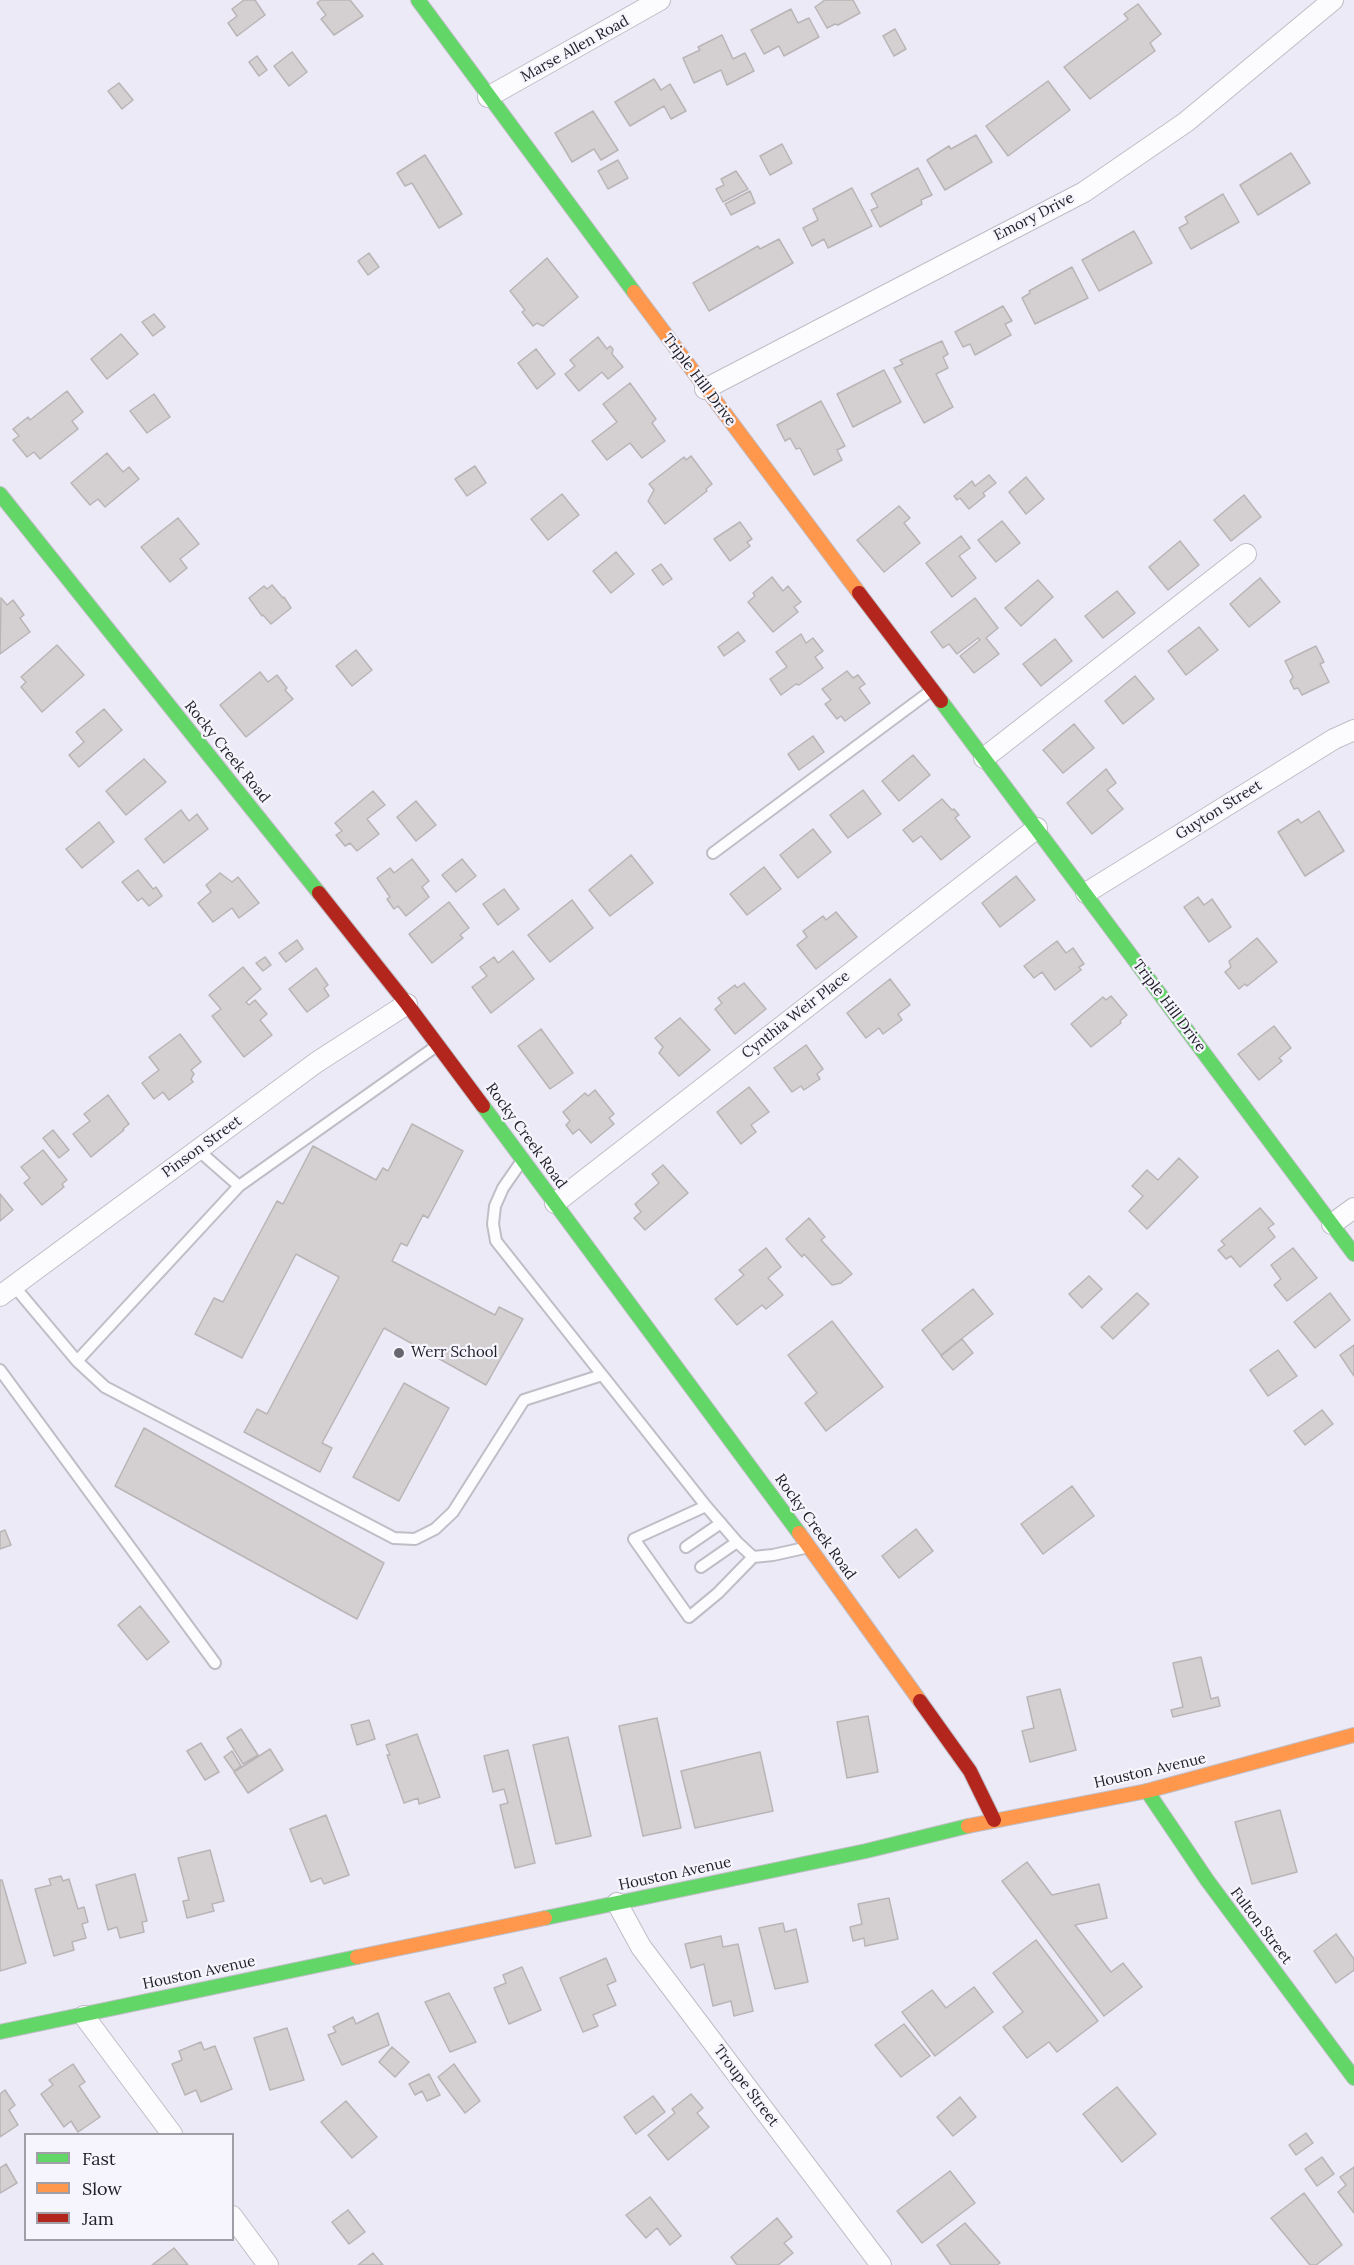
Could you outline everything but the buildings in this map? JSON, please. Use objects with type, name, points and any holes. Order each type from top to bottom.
[{"type":"street","name":"Triple Hill Drive","points":[[418,0],[705,389],[1086,893],[1354,1254]]},
{"type":"street","name":"Marse Allen Road","points":[[488,97],[660,0]]},
{"type":"street","name":"Emory Drive","points":[[705,389],[1084,192],[1186,122],[1333,0]]},
{"type":"street","name":"Rocky Creek Road","points":[[0,494],[438,1045],[809,1547],[970,1771],[994,1820]]},
{"type":"street","points":[[984,758],[1246,554]]},
{"type":"street","name":"Guyton Street","points":[[1086,893],[1334,739],[1354,729]]},
{"type":"street","name":"Cynthia Weir Place","points":[[555,1203],[1036,828]]},
{"type":"street","name":"Pinson Street","points":[[7,1291],[317,1062],[407,1004]]},
{"type":"street","points":[[1332,1224],[1354,1208]]},
{"type":"street","name":"Houston Avenue","points":[[0,2032],[866,1851],[994,1820],[1147,1791],[1354,1735]]},
{"type":"street","name":"Fulton Street","points":[[1147,1791],[1207,1880],[1354,2078]]},
{"type":"street","name":"Troupe Street","points":[[616,1903],[641,1947],[880,2265]]},
{"type":"street","points":[[84,2016],[171,2133]]},
{"type":"street","points":[[234,2219],[268,2265]]},
{"type":"lane","points":[[713,853],[932,690]]},
{"type":"lane","points":[[77,1361],[239,1186],[438,1045]]},
{"type":"lane","points":[[198,1150],[239,1186]]},
{"type":"lane","points":[[523,1160],[503,1188],[495,1206],[493,1224],[496,1241],[706,1506],[753,1557]]},
{"type":"lane","points":[[7,1291],[105,1387],[393,1538],[415,1539],[435,1529],[453,1512],[524,1400],[602,1375]]},
{"type":"lane","points":[[0,1370],[215,1663]]},
{"type":"lane","points":[[706,1506],[634,1539],[689,1617],[718,1593],[753,1557],[809,1547]]},
{"type":"lane","points":[[686,1547],[721,1523]]},
{"type":"lane","points":[[701,1567],[737,1542]]},
{"type":"lane","points":[[656,1570],[666,1562]]},
{"type":"lane","points":[[670,1591],[680,1583]]},
{"type":"traffic: fast","points":[[418,0],[634,292]]},
{"type":"traffic: fast","points":[[0,494],[319,893]]},
{"type":"traffic: fast","points":[[941,701],[1354,1254]]},
{"type":"traffic: fast","points":[[483,1106],[799,1533]]},
{"type":"traffic: fast","points":[[1147,1791],[1207,1880],[1354,2078]]},
{"type":"traffic: fast","points":[[545,1918],[866,1851],[968,1826]]},
{"type":"traffic: fast","points":[[0,2032],[357,1957]]},
{"type":"traffic: slow","points":[[634,292],[859,593]]},
{"type":"traffic: slow","points":[[799,1533],[920,1701]]},
{"type":"traffic: slow","points":[[968,1826],[1147,1791],[1354,1735]]},
{"type":"traffic: slow","points":[[357,1957],[545,1918]]},
{"type":"traffic: jam","points":[[859,593],[941,701]]},
{"type":"traffic: jam","points":[[319,893],[407,1004],[483,1106]]},
{"type":"traffic: jam","points":[[920,1701],[970,1771],[994,1820]]},
{"type":"place","name":"Werr School","points":[[399,1353]]}]
